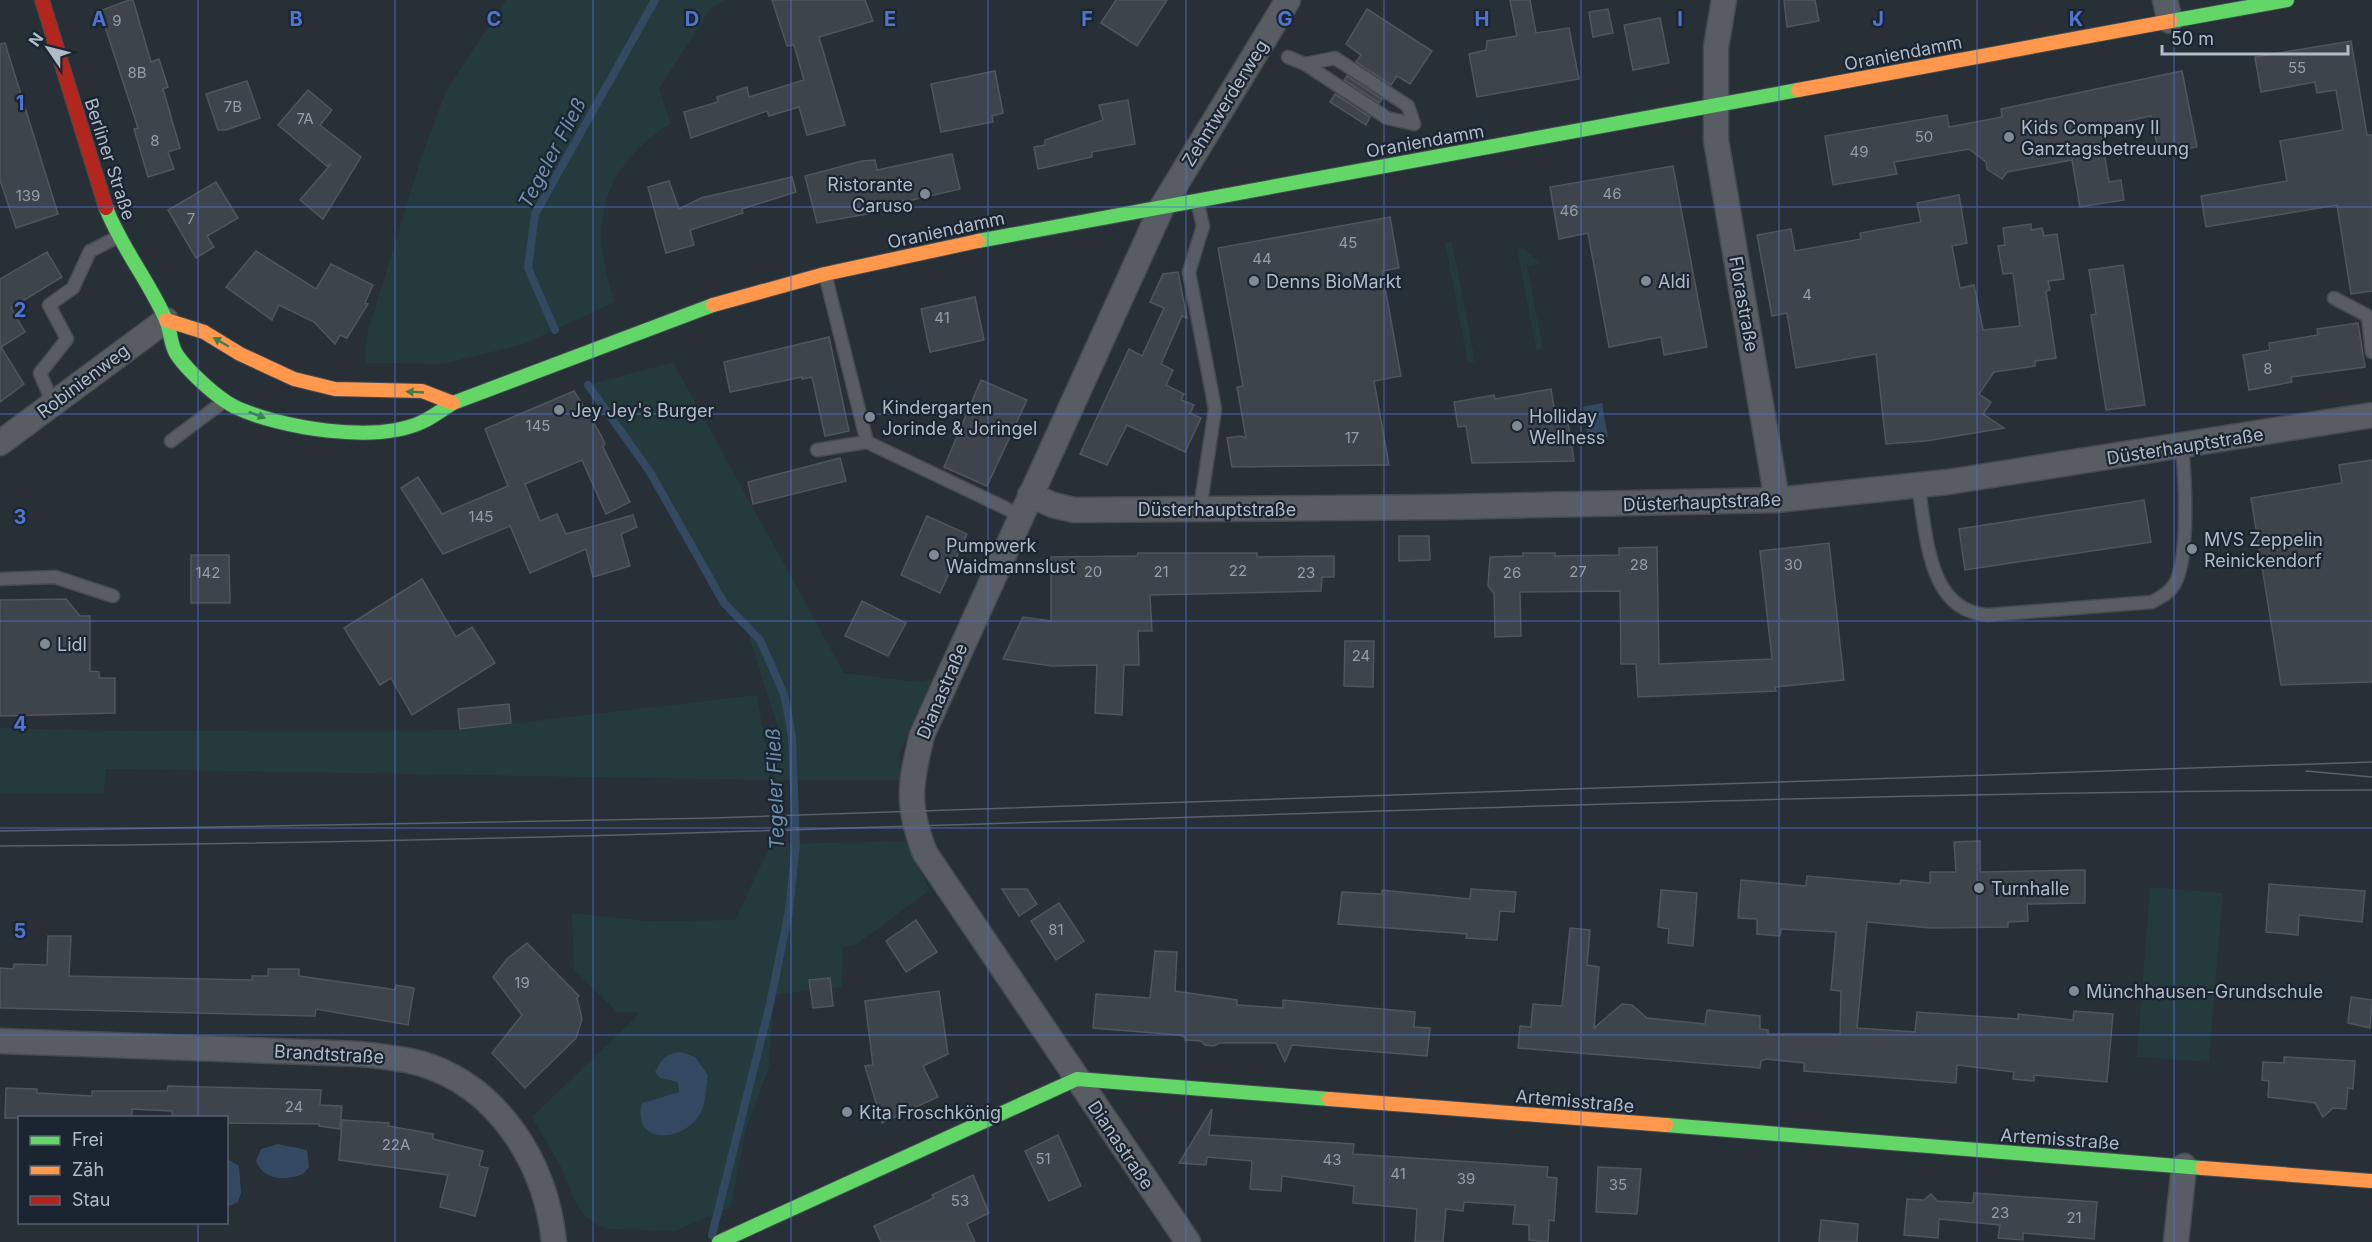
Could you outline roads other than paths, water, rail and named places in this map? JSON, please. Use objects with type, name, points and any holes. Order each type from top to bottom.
[{"type":"main road","name":"Berliner Straße","points":[[42,0],[96,183],[117,237],[166,320],[176,354],[225,400],[269,419],[332,432],[379,432],[421,423],[453,403],[579,356]]},
{"type":"main road","name":"Oraniendamm","points":[[579,356],[712,305],[825,274],[961,244],[1715,106],[2167,10],[2287,0]]},
{"type":"main road","points":[[166,320],[204,332],[240,354],[294,379],[335,389],[422,391],[453,403]]},
{"type":"main road","name":"Artemisstraße","points":[[719,1242],[1077,1079],[2372,1181]]},
{"type":"street","name":"Zehntwerderweg","points":[[1162,207],[1288,0]]},
{"type":"street","name":"Florastraße","points":[[1724,0],[1716,47],[1716,140],[1777,501]]},
{"type":"street","name":"Dianastraße","points":[[1162,207],[922,735],[910,782],[913,823],[925,854],[1188,1242]]},
{"type":"street","name":"Robinienweg","points":[[0,444],[166,320]]},
{"type":"street","name":"Düsterhauptstraße","points":[[1025,505],[1053,505],[1074,510],[1777,501],[1918,486],[2372,415]]},
{"type":"street","name":"Brandtstraße","points":[[0,1041],[360,1054],[419,1063],[444,1073],[467,1087],[509,1125],[526,1148],[538,1173],[547,1200],[554,1242]]},
{"type":"street","points":[[2176,1242],[2184,1166]]},
{"type":"lane","points":[[1288,57],[1305,64],[1387,118],[1414,124],[1408,106],[1335,58],[1305,64]]},
{"type":"lane","points":[[1197,200],[1203,226],[1189,272],[1215,409],[1200,509]]},
{"type":"lane","points":[[53,404],[40,373],[67,339],[49,305],[74,288],[90,251],[117,237]]},
{"type":"lane","points":[[825,274],[867,442]]},
{"type":"lane","points":[[2334,298],[2368,316],[2372,352]]},
{"type":"lane","points":[[171,441],[225,400]]},
{"type":"lane","points":[[817,450],[867,442],[1025,505]]},
{"type":"lane","points":[[1918,486],[1935,575],[1957,606],[1972,613],[1987,615],[2152,602],[2166,595],[2175,583],[2180,567],[2185,513],[2182,446]]},
{"type":"lane","points":[[0,579],[55,577],[112,596]]},
{"type":"water","points":[[1602,403],[1608,437],[1588,440],[1583,407]]},
{"type":"water","points":[[681,1052],[695,1057],[708,1075],[703,1108],[693,1123],[683,1130],[672,1134],[652,1133],[644,1127],[641,1117],[642,1103],[679,1092],[678,1082],[660,1078],[655,1072],[665,1057]]},
{"type":"water","points":[[278,1144],[307,1150],[309,1167],[303,1174],[289,1178],[276,1178],[260,1168],[256,1161],[261,1149]]},
{"type":"water","points":[[228,1159],[239,1166],[241,1193],[238,1202],[228,1207]]},
{"type":"waterway","name":"Tegeler Fließ","points":[[555,330],[528,268],[535,214],[655,0]]},
{"type":"waterway","name":"Tegeler Fließ","points":[[588,385],[650,472],[724,603],[760,640],[784,694],[792,736],[796,843],[789,911],[770,1004],[712,1235]]},
{"type":"tram line","points":[[0,831],[713,818],[2372,762]]},
{"type":"tram line","points":[[2306,771],[2372,777]]},
{"type":"tram line","points":[[0,846],[593,836],[1779,799],[2372,790]]},
{"type":"place","name":"Kids Company II Ganztagsbetreuung","points":[[2009,137]]},
{"type":"place","name":"Ristorante Caruso","points":[[925,194]]},
{"type":"place","name":"Denns BioMarkt","points":[[1254,281]]},
{"type":"place","name":"Aldi","points":[[1646,281]]},
{"type":"place","name":"Jey Jey's Burger","points":[[559,410]]},
{"type":"place","name":"Kindergarten Jorinde & Joringel","points":[[870,417]]},
{"type":"place","name":"Holliday Wellness","points":[[1517,426]]},
{"type":"place","name":"MVS Zeppelin Reinickendorf","points":[[2192,549]]},
{"type":"place","name":"Pumpwerk Waidmannslust","points":[[934,555]]},
{"type":"place","name":"Lidl","points":[[45,644]]},
{"type":"place","name":"Turnhalle","points":[[1979,888]]},
{"type":"place","name":"Münchhausen-Grundschule","points":[[2074,991]]},
{"type":"place","name":"Kita Froschkönig","points":[[847,1112]]}]
